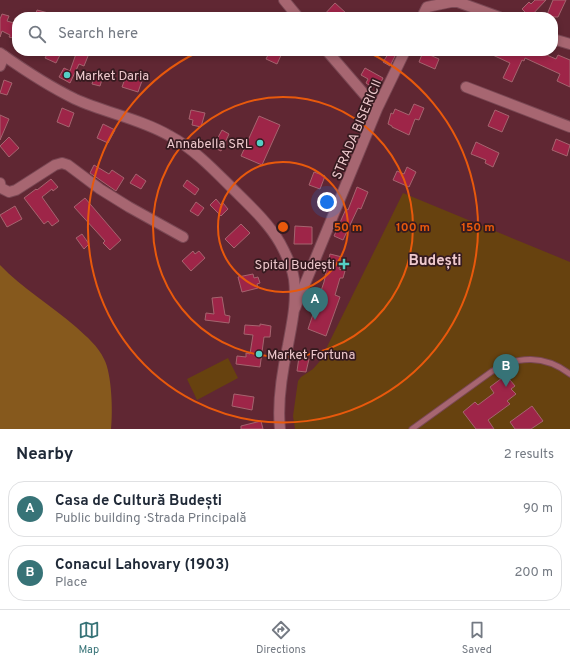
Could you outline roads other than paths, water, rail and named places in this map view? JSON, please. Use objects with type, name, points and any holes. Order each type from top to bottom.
[{"type":"street","points":[[284,0],[294,12]]},
{"type":"street","points":[[424,4],[458,2],[485,12]]},
{"type":"street","points":[[558,40],[570,44]]},
{"type":"street","points":[[0,66],[2,54],[55,89],[93,106],[162,131],[201,157],[262,219],[279,242],[291,267],[294,278],[295,308],[281,390],[280,429]]},
{"type":"street","points":[[331,56],[377,109]]},
{"type":"street","name":"STRADA BISERICII","points":[[295,308],[377,109],[403,56]]},
{"type":"street","points":[[466,87],[570,127]]},
{"type":"street","points":[[0,183],[1,188],[9,192],[16,190],[55,165],[62,163],[68,165],[100,189],[129,207],[183,237]]},
{"type":"lane","points":[[412,429],[491,372],[500,366],[511,362],[523,360],[545,361],[554,364],[570,374]]},
{"type":"place","name":"Market Daria","points":[[67,75]]},
{"type":"place","name":"Annabella SRL","points":[[260,143]]},
{"type":"place","name":"Spital Budești","points":[[344,264]]},
{"type":"place","name":"Casa de Cultură Budești","points":[[315,320]]},
{"type":"place","name":"Market Fortuna","points":[[259,354]]},
{"type":"place","name":"Conacul Lahovary (1903)","points":[[506,387]]},
{"type":"district","name":"Budești","points":[[435,260]]}]
